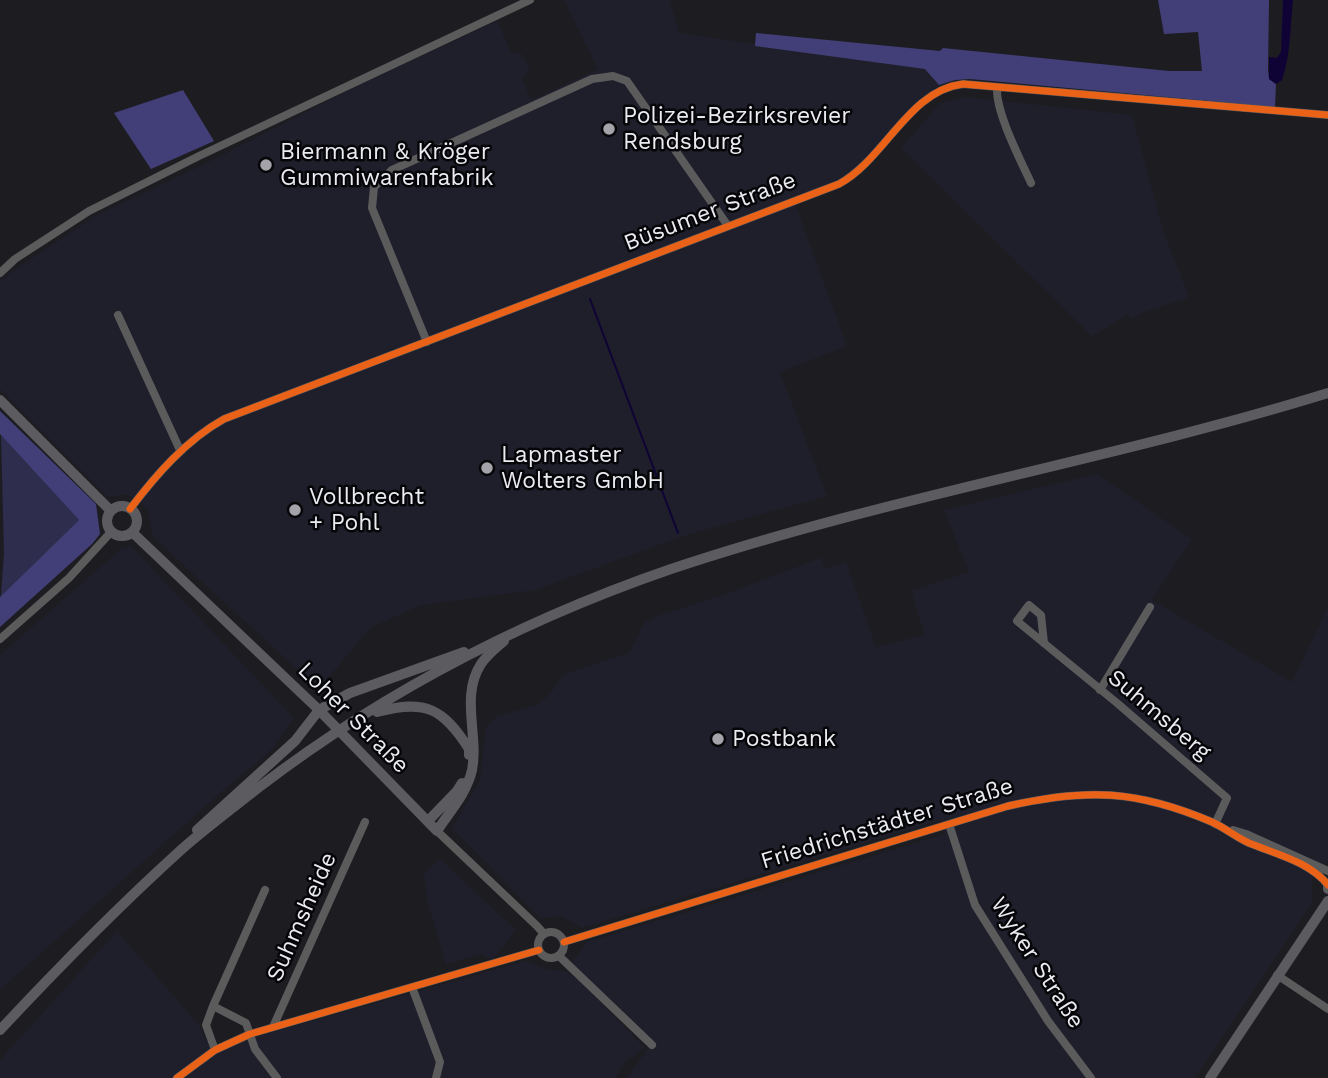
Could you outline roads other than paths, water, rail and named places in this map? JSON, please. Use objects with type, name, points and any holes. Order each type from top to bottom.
[{"type":"main road","points":[[0,1030],[41,986],[183,847],[265,783],[363,715],[500,639],[633,583],[773,538],[863,513],[1174,438],[1328,393]]},
{"type":"main road","points":[[0,400],[111,511]]},
{"type":"main road","points":[[120,506],[130,509],[136,521],[132,531],[122,536],[111,532],[107,522],[111,511],[120,506]]},
{"type":"main road","name":"Loher Straße","points":[[132,531],[319,710],[437,831]]},
{"type":"main road","points":[[437,831],[467,787],[472,768],[470,706],[475,677],[489,655],[515,632]]},
{"type":"main road","points":[[183,847],[199,827],[295,741],[319,710],[350,693],[500,639]]},
{"type":"main road","points":[[363,715],[400,705],[422,706],[453,724],[469,749],[461,785],[428,821]]},
{"type":"main road","points":[[1210,1078],[1328,901]]},
{"type":"street","points":[[0,273],[15,259],[89,211],[198,156],[530,0]]},
{"type":"street","points":[[427,342],[373,208],[374,187],[391,170],[592,79],[613,76],[627,81],[727,226]]},
{"type":"street","name":"Büsumer Straße","points":[[130,509],[180,450],[224,419],[847,179],[936,92],[963,84],[1328,115]]},
{"type":"street","points":[[997,87],[996,96],[1013,145],[1031,183]]},
{"type":"street","points":[[118,315],[180,450]]},
{"type":"street","points":[[0,639],[69,578],[111,532]]},
{"type":"street","points":[[1100,690],[1150,607]]},
{"type":"street","name":"Suhmsberg","points":[[1044,643],[1227,798],[1219,826]]},
{"type":"street","name":"Friedrichstädter Straße","points":[[564,942],[1045,797],[1102,793],[1155,802],[1246,834],[1328,871]]},
{"type":"street","name":"Suhmsheide","points":[[273,1027],[365,822]]},
{"type":"street","name":"Wyker Straße","points":[[949,824],[975,905],[1041,1012],[1091,1078]]},
{"type":"street","name":"Friedrichstädter Straße","points":[[1219,826],[1242,840],[1314,870],[1328,886]]},
{"type":"street","name":"Loher Straße","points":[[437,831],[544,934]]},
{"type":"street","points":[[215,1050],[206,1026],[265,890]]},
{"type":"street","points":[[555,932],[564,942],[564,951],[559,956],[547,958],[539,950],[538,943],[544,934],[555,932]]},
{"type":"street","points":[[177,1078],[215,1050],[250,1034],[539,950]]},
{"type":"street","points":[[559,956],[652,1045]]},
{"type":"street","points":[[1277,975],[1328,1009]]},
{"type":"street","points":[[412,987],[440,1062],[436,1078]]},
{"type":"street","points":[[214,1006],[246,1023],[255,1049],[278,1078]]},
{"type":"waterway","points":[[590,299],[678,533]]},
{"type":"place","name":"Polizei-Bezirksrevier Rendsburg","points":[[609,129]]},
{"type":"place","name":"Biermann & Kröger Gummiwarenfabrik","points":[[266,165]]},
{"type":"place","name":"Lapmaster Wolters GmbH","points":[[487,468]]},
{"type":"place","name":"Vollbrecht + Pohl","points":[[295,510]]},
{"type":"place","name":"Postbank","points":[[718,739]]}]
